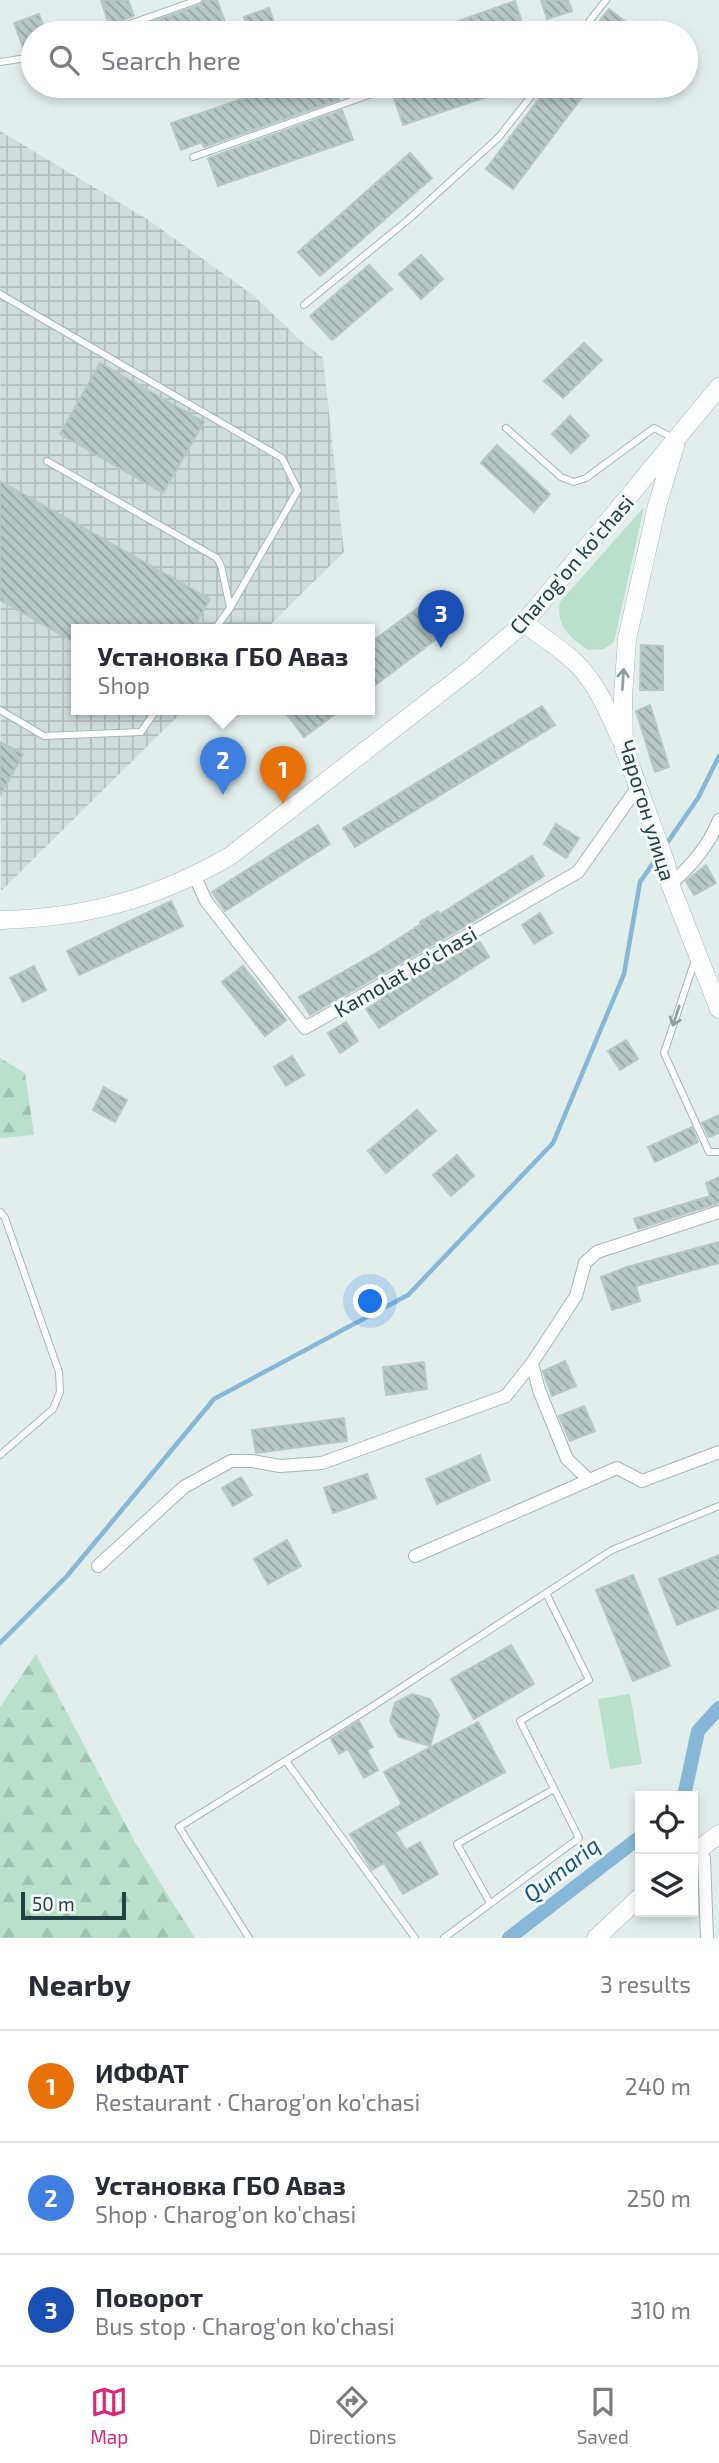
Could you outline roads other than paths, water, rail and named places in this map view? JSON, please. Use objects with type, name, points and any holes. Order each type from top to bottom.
[{"type":"main road","name":"Charog'on ko'chasi","points":[[0,920],[55,917],[127,903],[195,877],[230,856],[468,671],[524,623],[719,387]]},
{"type":"main road","name":"Чарогон улица","points":[[677,440],[657,506],[627,639],[622,697],[624,748],[656,834],[670,884],[719,1009]]},
{"type":"main road","points":[[524,623],[575,663],[591,681],[604,701],[624,748]]},
{"type":"main road","points":[[698,1850],[719,1833]]},
{"type":"main road","points":[[596,1938],[635,1902]]},
{"type":"street","name":"Kamolat ko'chasi","points":[[195,877],[206,901],[305,1028],[578,872],[637,788]]},
{"type":"street","points":[[670,884],[692,866],[719,820]]},
{"type":"street","points":[[98,1566],[184,1487],[231,1461],[252,1461],[280,1466],[322,1463],[506,1395],[532,1363],[576,1296],[585,1263],[597,1252],[719,1212]]},
{"type":"street","points":[[532,1363],[539,1390],[567,1459],[589,1480]]},
{"type":"street","points":[[415,1556],[617,1468],[642,1481],[719,1452]]},
{"type":"street","points":[[698,1854],[704,1858],[706,1938]]},
{"type":"lane","points":[[138,21],[198,0]]},
{"type":"lane","points":[[589,21],[606,0]]},
{"type":"lane","points":[[0,62],[21,59]]},
{"type":"lane","points":[[193,157],[360,98]]},
{"type":"lane","points":[[304,305],[409,219],[499,137],[530,98]]},
{"type":"lane","points":[[0,294],[282,458],[298,490],[219,624]]},
{"type":"lane","points":[[506,428],[561,477],[574,482],[586,478],[654,428],[677,440]]},
{"type":"lane","points":[[47,461],[216,558],[222,566],[230,608]]},
{"type":"lane","points":[[0,710],[44,736],[141,732],[153,715]]},
{"type":"lane","points":[[698,951],[664,1053],[709,1152],[719,1152]]},
{"type":"lane","points":[[0,1212],[5,1218],[59,1372],[60,1392],[53,1409],[0,1454]]},
{"type":"lane","points":[[249,1938],[179,1827],[286,1761],[611,1550],[719,1506]]},
{"type":"lane","points":[[444,1938],[579,1838],[520,1721],[589,1681],[546,1593]]},
{"type":"lane","points":[[286,1761],[415,1938]]},
{"type":"lane","points":[[490,1903],[457,1844],[554,1789]]},
{"type":"waterway","points":[[665,846],[698,798],[719,756]]},
{"type":"waterway","points":[[0,1643],[67,1576],[214,1399],[408,1295],[553,1143],[624,974],[640,882],[658,856]]},
{"type":"waterway","name":"Qumariq","points":[[685,1791],[698,1731],[719,1708]]},
{"type":"waterway","name":"Qumariq","points":[[509,1938],[635,1841]]},
{"type":"place","name":"Поворот","points":[[441,648]]},
{"type":"place","name":"Установка ГБО Аваз","points":[[223,795]]},
{"type":"place","name":"ИФФАТ","points":[[283,804]]}]
